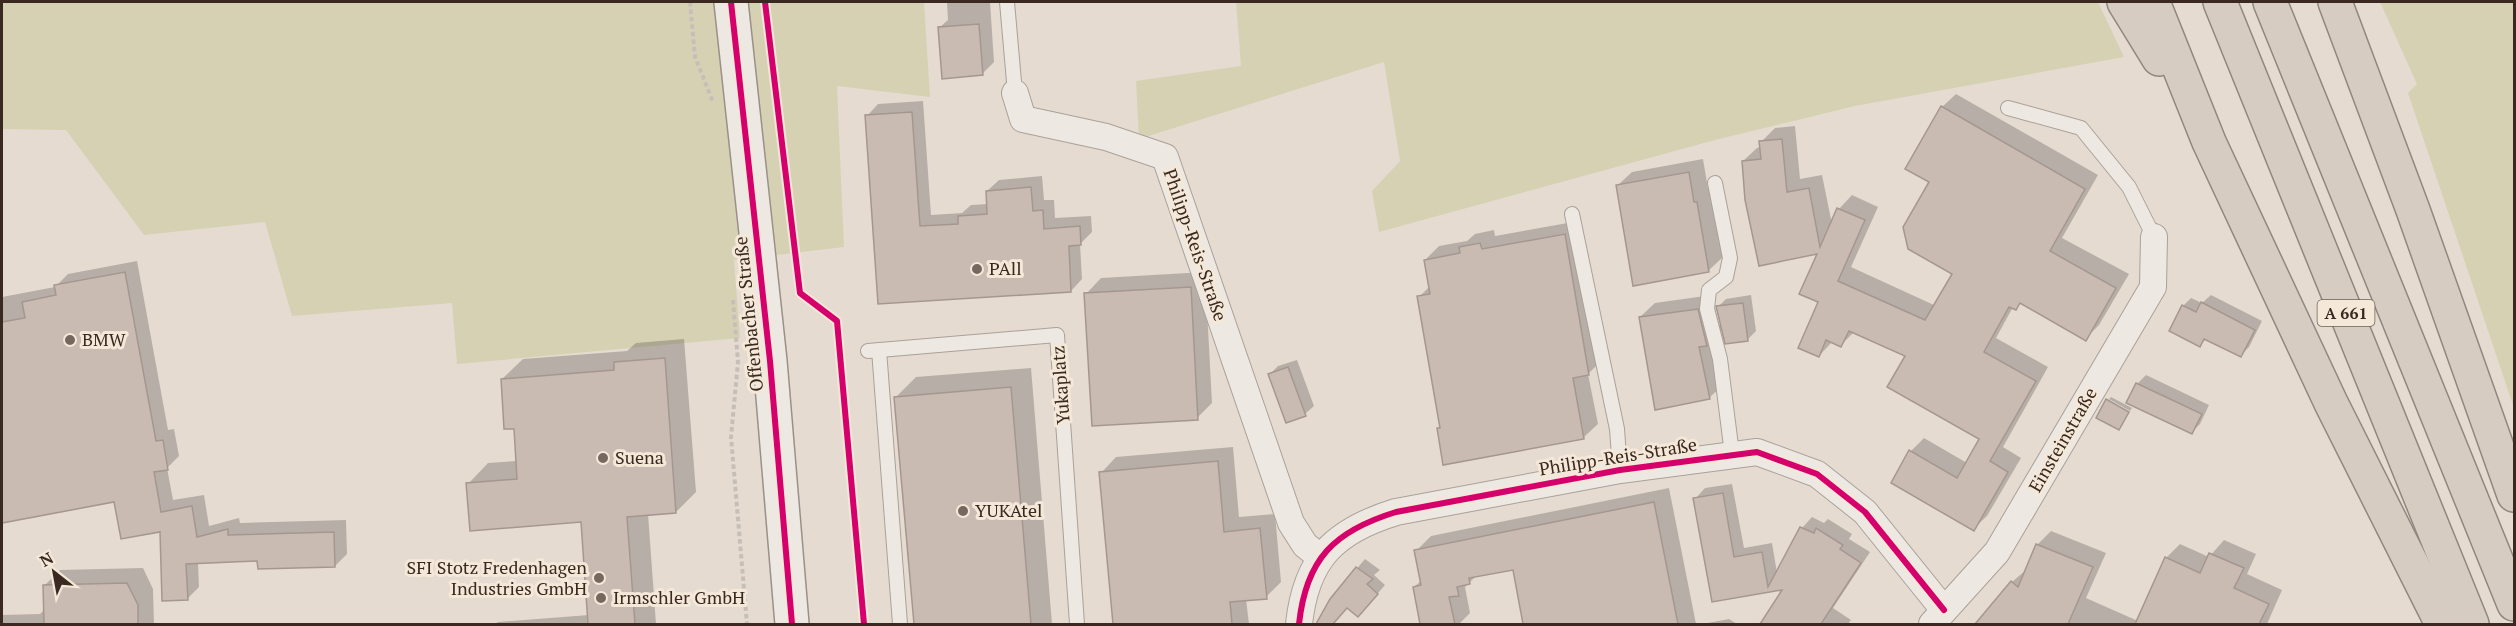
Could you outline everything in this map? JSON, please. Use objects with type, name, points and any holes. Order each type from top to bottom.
[{"type":"highway","points":[[2124,2],[2209,142]]},
{"type":"highway","points":[[2153,2],[2209,142],[2331,404],[2442,624]]},
{"type":"highway","name":"A 661","points":[[2220,2],[2472,624]]},
{"type":"highway","name":"A 661","points":[[2270,2],[2514,604]]},
{"type":"highway","points":[[2336,2],[2410,199],[2514,495]]},
{"type":"street","name":"Offenbacher Straße","points":[[731,2],[770,361],[792,624]]},
{"type":"street","name":"Philipp-Reis-Straße","points":[[1015,93],[1023,119],[1106,137],[1165,157],[1291,523],[1305,545],[1320,557]]},
{"type":"street","name":"Einsteinstraße","points":[[1938,617],[1997,552],[2153,287],[2154,237]]},
{"type":"street","name":"Philipp-Reis-Straße","points":[[1299,624],[1301,608],[1320,557],[1333,543],[1369,520],[1395,512],[1620,470],[1757,452],[1817,474],[1865,512],[1938,617]]},
{"type":"lane","points":[[1007,2],[1015,93]]},
{"type":"lane","points":[[2008,108],[2082,128],[2129,187],[2154,237]]},
{"type":"lane","points":[[1715,183],[1730,258],[1726,277],[1709,290],[1707,309],[1720,359],[1732,454]]},
{"type":"lane","points":[[1572,214],[1617,429],[1620,470]]},
{"type":"lane","name":"Yukaplatz","points":[[900,624],[874,351],[1057,335],[1077,624]]},
{"type":"path","points":[[690,2],[694,57],[716,110]]},
{"type":"path","points":[[732,293],[738,362],[731,437],[747,624]]},
{"type":"shaded area","points":[[2,2],[924,2],[930,97],[837,86],[844,247],[734,260],[740,338],[457,364],[452,303],[292,316],[265,222],[144,235],[66,130],[2,129]]},
{"type":"shaded area","points":[[1236,2],[2098,2],[2124,57],[1855,106],[1715,140],[1379,232],[1372,191],[1400,161],[1384,62],[1139,139],[1136,81],[1241,66]]},
{"type":"shaded area","points":[[2380,2],[2514,2],[2514,408],[2408,93],[2417,84]]},
{"type":"building","points":[[979,24],[983,75],[942,79],[938,27]]},
{"type":"building","points":[[1941,106],[2085,189],[2050,251],[2116,288],[2086,341],[2020,303],[2016,310],[2009,307],[1984,352],[2036,381],[1990,461],[2008,472],[1974,531],[1891,483],[1909,450],[1957,478],[1979,439],[1887,387],[1905,356],[1849,331],[1841,347],[1826,340],[1819,357],[1798,348],[1818,302],[1799,294],[1817,254],[1759,266],[1745,200],[1742,161],[1761,159],[1759,141],[1782,139],[1787,192],[1809,188],[1820,247],[1837,208],[1865,220],[1838,281],[1925,320],[1952,274],[1908,249],[1903,227],[1929,182],[1905,169]]},
{"type":"building","name":"PAll","points":[[912,112],[920,226],[958,224],[958,216],[987,214],[986,191],[1031,187],[1033,211],[1043,210],[1044,229],[1080,226],[1081,245],[1069,246],[1071,292],[878,304],[865,115]]},
{"type":"building","points":[[1689,172],[1694,202],[1697,202],[1709,272],[1633,286],[1616,185]]},
{"type":"building","points":[[1565,234],[1589,375],[1573,378],[1584,439],[1443,465],[1437,428],[1440,428],[1417,296],[1430,294],[1424,260],[1460,253],[1459,247],[1480,243],[1482,249]]},
{"type":"building","points":[[125,272],[156,441],[163,440],[168,470],[154,472],[161,512],[192,506],[197,537],[228,529],[228,535],[334,532],[335,567],[258,569],[257,561],[186,564],[188,600],[162,601],[160,532],[121,539],[114,502],[2,523],[2,322],[25,318],[22,302],[56,295],[54,285]]},
{"type":"building","points":[[1191,287],[1198,420],[1092,426],[1084,293]]},
{"type":"building","points":[[2201,302],[2255,330],[2241,357],[2204,339],[2200,347],[2169,331],[2182,305],[2196,312]]},
{"type":"building","points":[[1743,303],[1748,341],[1725,344],[1716,306]]},
{"type":"building","points":[[1698,309],[1707,346],[1699,347],[1710,399],[1655,410],[1639,317]]},
{"type":"building","points":[[665,358],[676,513],[627,517],[635,624],[588,624],[581,522],[470,531],[466,483],[517,479],[514,429],[504,429],[501,379],[614,370],[614,362]]},
{"type":"building","points":[[1288,367],[1306,416],[1286,423],[1268,374]]},
{"type":"building","points":[[2136,383],[2202,414],[2192,434],[2126,403]]},
{"type":"building","name":"YUKAtel","points":[[1011,387],[1031,624],[914,624],[894,397]]},
{"type":"building","points":[[2106,399],[2129,412],[2119,430],[2096,418]]},
{"type":"building","points":[[1218,461],[1224,532],[1260,528],[1267,599],[1230,602],[1232,624],[1113,624],[1099,472]]},
{"type":"building","points":[[1723,493],[1734,557],[1762,552],[1768,587],[1800,527],[1814,533],[1816,528],[1843,545],[1840,549],[1861,563],[1821,624],[1760,624],[1782,590],[1712,602],[1693,498]]},
{"type":"building","points":[[1654,502],[1678,624],[1523,624],[1513,570],[1469,578],[1470,584],[1457,587],[1459,596],[1449,597],[1455,624],[1420,624],[1413,587],[1421,585],[1414,550]]},
{"type":"building","points":[[2036,544],[2093,567],[2068,624],[1975,624],[2011,581],[2018,587]]},
{"type":"building","points":[[2209,553],[2244,568],[2234,588],[2269,604],[2259,624],[2135,624],[2165,557],[2200,573]]},
{"type":"building","points":[[1356,567],[1373,579],[1367,584],[1378,594],[1358,617],[1347,608],[1333,624],[1316,624],[1330,599]]},
{"type":"building","points":[[127,583],[138,605],[138,624],[44,624],[43,585]]},
{"type":"cycle path","points":[[731,2],[770,361],[792,624]]},
{"type":"cycle path","points":[[765,2],[800,293],[837,321],[864,624]]},
{"type":"cycle path","points":[[1299,624],[1308,582],[1316,565],[1340,539],[1374,520],[1396,512],[1620,470],[1757,452],[1817,474],[1865,512],[1944,610]]},
{"type":"place","name":"PAll","points":[[977,269]]},
{"type":"place","name":"BMW","points":[[70,340]]},
{"type":"place","name":"Suena","points":[[603,458]]},
{"type":"place","name":"YUKAtel","points":[[963,511]]},
{"type":"place","name":"SFI Stotz Fredenhagen Industries GmbH","points":[[599,578]]},
{"type":"place","name":"Irmschler GmbH","points":[[601,598]]}]
